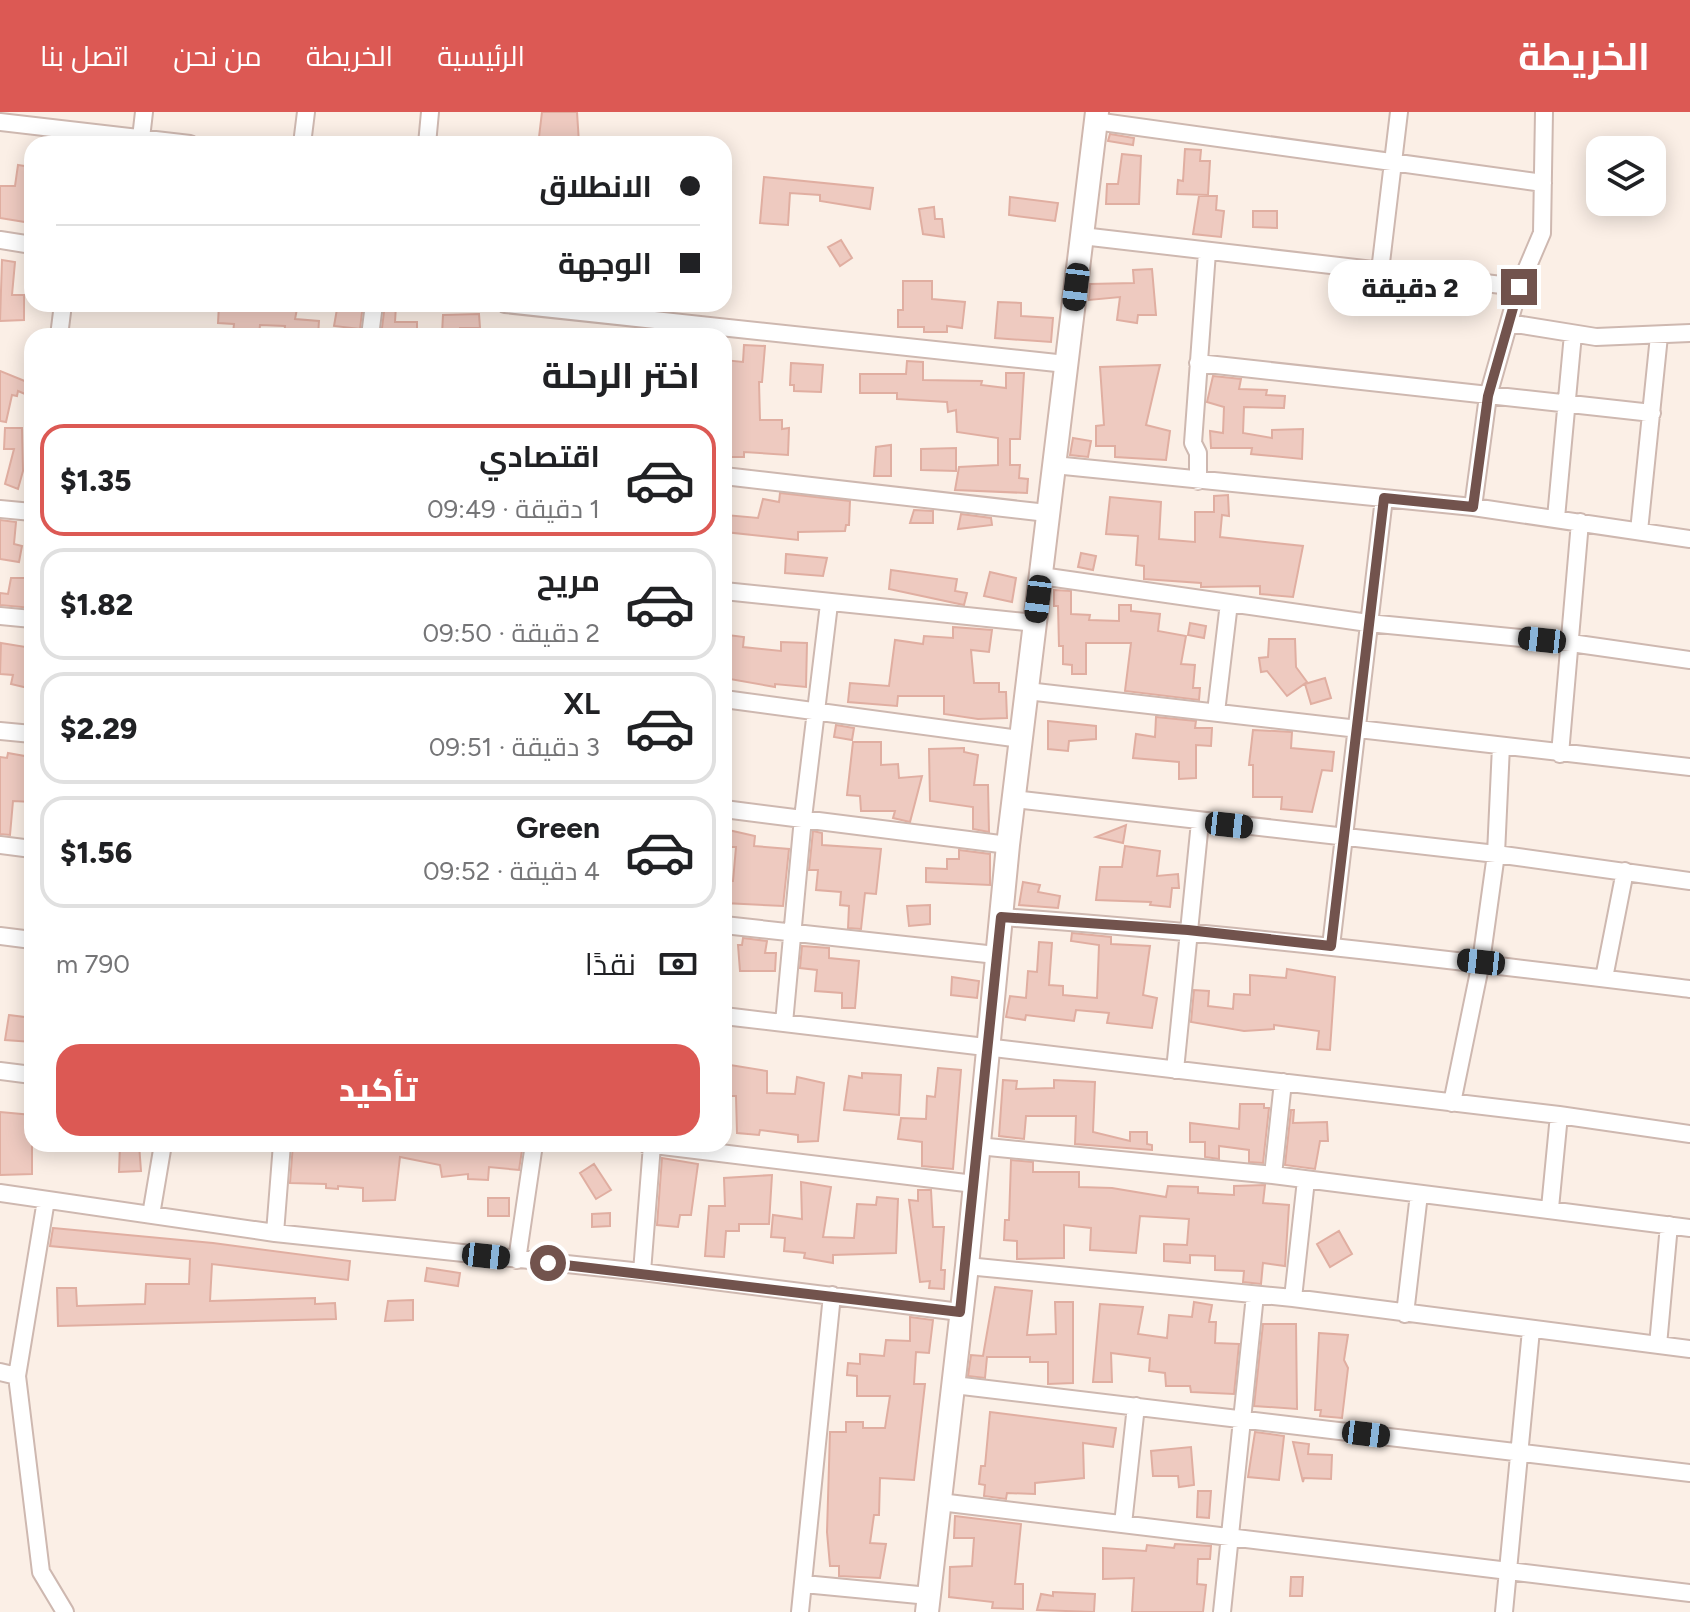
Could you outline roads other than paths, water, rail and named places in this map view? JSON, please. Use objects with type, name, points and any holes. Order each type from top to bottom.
[{"type":"street","points":[[141,136],[144,112]]},
{"type":"street","points":[[303,136],[306,112]]},
{"type":"street","points":[[428,136],[430,112]]},
{"type":"street","points":[[1380,271],[1399,112]]},
{"type":"street","points":[[1473,507],[1488,396],[1519,287],[1542,233],[1544,112]]},
{"type":"street","points":[[804,1584],[928,1604],[967,1266],[1008,845],[1096,117],[1543,183]]},
{"type":"street","points":[[0,122],[123,136]]},
{"type":"street","points":[[1082,236],[1519,287]]},
{"type":"street","points":[[0,240],[24,244]]},
{"type":"street","points":[[1198,481],[1198,453],[1193,443],[1207,252]]},
{"type":"street","points":[[568,312],[693,328]]},
{"type":"street","points":[[1509,323],[1573,334],[1659,336],[1690,333]]},
{"type":"street","points":[[732,332],[1066,364]]},
{"type":"street","points":[[1556,518],[1573,334]]},
{"type":"street","points":[[1639,531],[1659,336]]},
{"type":"street","points":[[1198,363],[1652,413]]},
{"type":"street","points":[[1054,465],[1473,507],[1690,539]]},
{"type":"street","points":[[732,477],[1047,513]]},
{"type":"street","points":[[1331,946],[1384,498]]},
{"type":"street","points":[[0,509],[24,511]]},
{"type":"street","points":[[1560,754],[1580,522]]},
{"type":"street","points":[[1041,576],[1368,623],[1571,643],[1690,660]]},
{"type":"street","points":[[732,592],[1035,623]]},
{"type":"street","points":[[1216,712],[1229,603]]},
{"type":"street","points":[[784,1023],[803,818],[829,604]]},
{"type":"street","points":[[0,616],[24,618]]},
{"type":"street","points":[[1027,691],[1690,767]]},
{"type":"street","points":[[732,700],[1020,739]]},
{"type":"street","points":[[0,731],[24,733]]},
{"type":"street","points":[[1452,1103],[1481,962],[1496,854],[1501,746]]},
{"type":"street","points":[[1014,799],[1496,854],[1690,881]]},
{"type":"street","points":[[732,810],[1008,845]]},
{"type":"street","points":[[1175,1070],[1200,822]]},
{"type":"street","points":[[0,845],[24,848]]},
{"type":"street","points":[[1604,978],[1625,871]]},
{"type":"street","points":[[1001,917],[1188,930],[1481,962],[1690,989]]},
{"type":"street","points":[[732,926],[996,955]]},
{"type":"street","points":[[0,936],[24,939]]},
{"type":"street","points":[[732,1017],[1559,1115],[1690,1134]]},
{"type":"street","points":[[0,1071],[24,1074]]},
{"type":"street","points":[[1273,1175],[1283,1082]]},
{"type":"street","points":[[1550,1208],[1559,1115]]},
{"type":"street","points":[[978,1146],[1273,1175],[1690,1228]]},
{"type":"street","points":[[151,1215],[162,1152]]},
{"type":"street","points":[[275,1233],[281,1152]]},
{"type":"street","points":[[517,1260],[533,1152]]},
{"type":"street","points":[[642,1272],[651,1152]]},
{"type":"street","points":[[729,1152],[974,1184]]},
{"type":"street","points":[[1293,1298],[1306,1180]]},
{"type":"street","points":[[0,1193],[275,1233],[642,1272],[960,1312]]},
{"type":"street","points":[[1405,1314],[1419,1194]]},
{"type":"street","points":[[46,1200],[8,1374],[41,1572],[65,1612]]},
{"type":"street","points":[[1658,1345],[1669,1225]]},
{"type":"street","points":[[967,1266],[1293,1298],[1690,1349]]},
{"type":"street","points":[[800,1612],[832,1295]]},
{"type":"street","points":[[1222,1612],[1255,1295]]},
{"type":"street","points":[[1504,1612],[1531,1330]]},
{"type":"street","points":[[954,1385],[1690,1473]]},
{"type":"street","points":[[1123,1524],[1136,1406]]},
{"type":"street","points":[[940,1502],[1508,1568],[1690,1593]]}]
